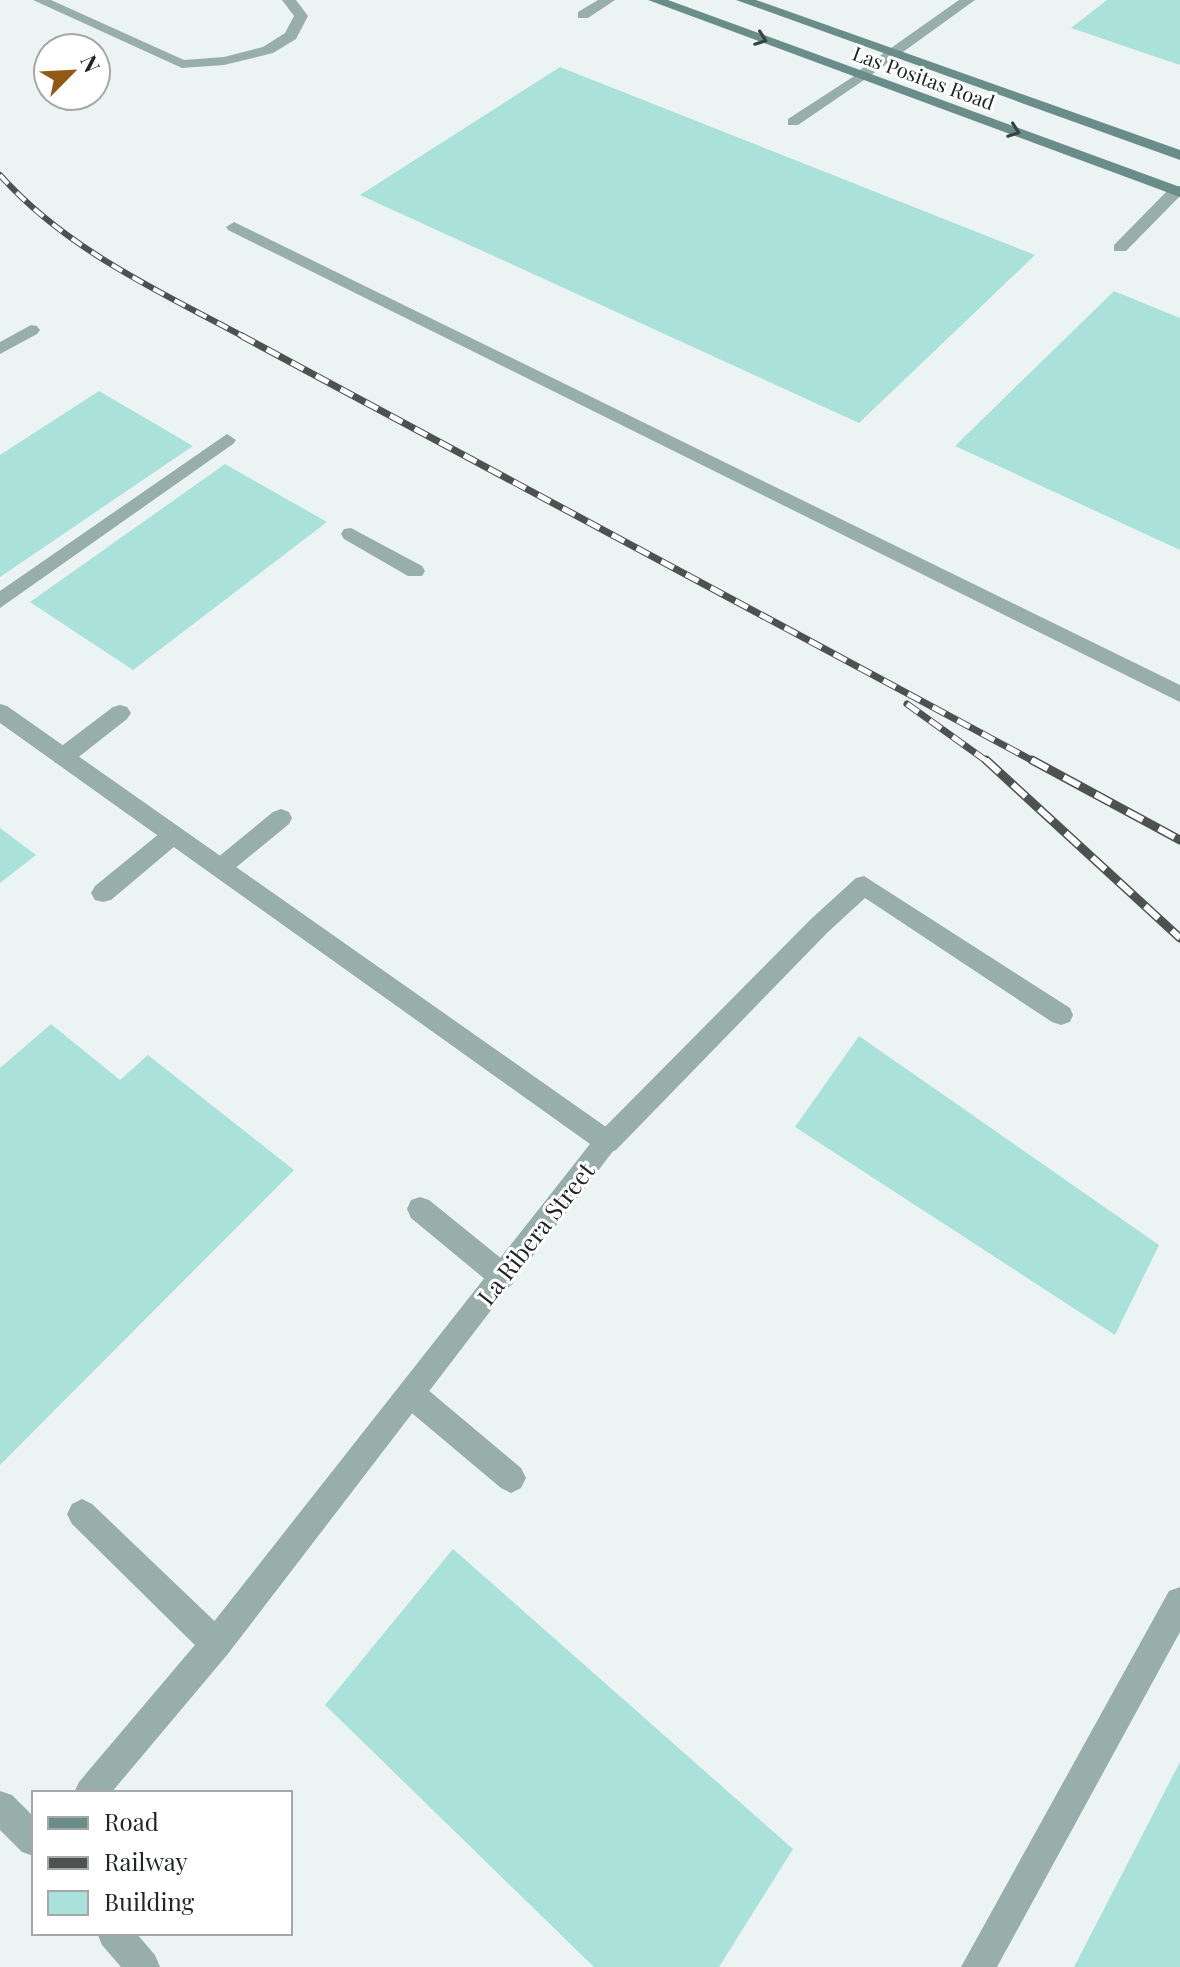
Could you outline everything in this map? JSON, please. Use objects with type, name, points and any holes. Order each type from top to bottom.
[{"type":"main road","name":"Las Positas Road","points":[[655,0],[1179,190]]},
{"type":"main road","name":"Las Positas Road","points":[[743,0],[1180,155]]},
{"type":"street","points":[[40,0],[182,64],[224,61],[268,50],[291,36],[301,16],[289,0]]},
{"type":"street","points":[[583,15],[608,0]]},
{"type":"street","points":[[793,122],[968,0]]},
{"type":"street","points":[[1120,248],[1179,190]]},
{"type":"street","points":[[234,227],[1180,694]]},
{"type":"street","points":[[0,349],[31,330]]},
{"type":"street","points":[[0,601],[227,440]]},
{"type":"street","points":[[351,534],[415,571]]},
{"type":"street","name":"La Ribera Street","points":[[0,712],[607,1142],[216,1644],[92,1791]]},
{"type":"street","points":[[63,757],[120,713]]},
{"type":"street","points":[[220,868],[281,818]]},
{"type":"street","points":[[103,893],[173,835]]},
{"type":"street","points":[[607,1142],[808,937],[864,885],[1061,1015]]},
{"type":"street","points":[[420,1209],[502,1276]]},
{"type":"street","points":[[411,1394],[511,1478]]},
{"type":"street","points":[[82,1514],[216,1644]]},
{"type":"street","points":[[978,1967],[1180,1602]]},
{"type":"street","points":[[0,1807],[32,1838]]},
{"type":"street","points":[[116,1935],[143,1967]]},
{"type":"building","points":[[1107,0],[1180,0],[1180,65],[1071,28]]},
{"type":"building","points":[[560,67],[1035,255],[859,423],[360,195]]},
{"type":"building","points":[[1114,291],[1180,318],[1180,550],[955,446]]},
{"type":"building","points":[[99,391],[193,446],[0,577],[0,455]]},
{"type":"building","points":[[225,464],[327,522],[133,670],[30,602]]},
{"type":"building","points":[[0,828],[36,855],[0,883]]},
{"type":"building","points":[[51,1024],[120,1080],[148,1055],[294,1170],[0,1465],[0,1068]]},
{"type":"building","points":[[859,1036],[1159,1245],[1115,1335],[795,1127]]},
{"type":"building","points":[[453,1549],[793,1849],[719,1967],[594,1967],[325,1705]]},
{"type":"building","points":[[1180,1762],[1180,1967],[1074,1967]]},
{"type":"railway","points":[[0,175],[26,202],[84,247],[148,286],[246,338]]},
{"type":"railway","points":[[242,336],[1035,762]]},
{"type":"railway","points":[[907,704],[988,762]]},
{"type":"railway","points":[[986,760],[1180,938]]},
{"type":"railway","points":[[1032,760],[1180,840]]}]
